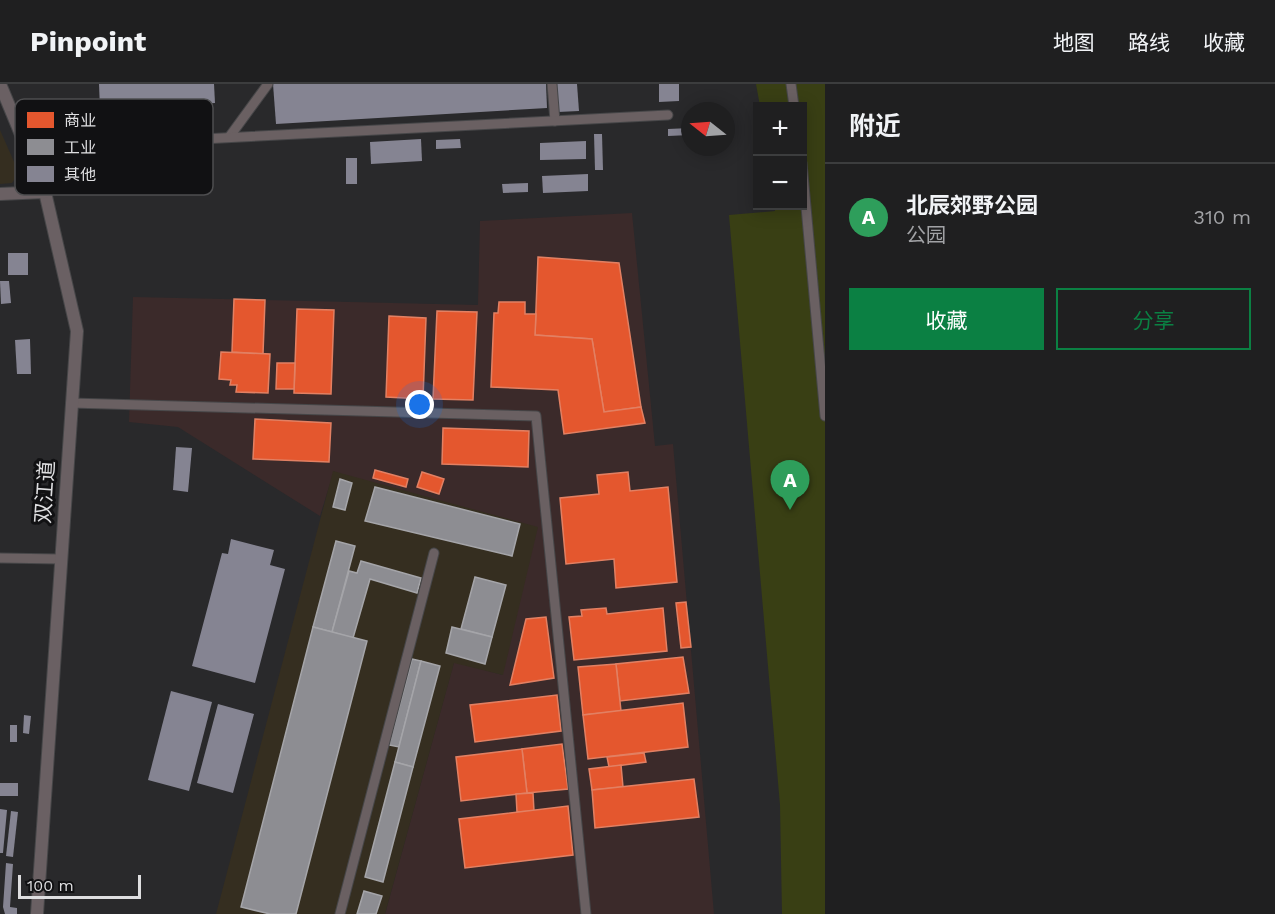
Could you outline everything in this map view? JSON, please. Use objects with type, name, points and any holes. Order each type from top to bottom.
[{"type":"main road","name":"双江道","points":[[0,84],[15,120]]},
{"type":"main road","points":[[0,194],[15,193]]},
{"type":"main road","name":"双江道","points":[[37,914],[76,331],[46,195]]},
{"type":"street","points":[[230,136],[268,84]]},
{"type":"street","points":[[552,84],[555,121]]},
{"type":"street","points":[[791,84],[793,102]]},
{"type":"street","points":[[213,137],[668,115]]},
{"type":"street","points":[[806,210],[825,417]]},
{"type":"street","points":[[71,402],[536,416],[586,914]]},
{"type":"street","points":[[340,914],[434,553]]},
{"type":"street","points":[[0,558],[60,559]]},
{"type":"shaded area","points":[[0,130],[15,164],[15,179],[12,183],[0,184]]},
{"type":"shaded area","points":[[632,213],[655,446],[673,444],[714,914],[385,914],[454,662],[503,675],[334,471],[320,516],[178,427],[129,422],[133,297],[478,305],[480,221]]},
{"type":"shaded area","points":[[333,471],[538,527],[503,675],[454,663],[385,914],[216,914]]},
{"type":"green space","points":[[756,84],[825,84],[825,914],[782,914],[780,805],[729,215],[775,210],[807,210],[807,102],[759,102]]},
{"type":"building: 商业","points":[[538,257],[619,263],[641,407],[604,412],[592,339],[535,335]]},
{"type":"building: 商业","points":[[234,299],[265,300],[263,354],[232,352]]},
{"type":"building: 商业","points":[[499,302],[525,302],[525,314],[536,314],[535,335],[592,339],[604,412],[641,407],[645,423],[564,434],[558,390],[491,387],[494,313],[498,313]]},
{"type":"building: 商业","points":[[297,309],[334,310],[331,394],[294,393]]},
{"type":"building: 商业","points":[[437,311],[477,312],[473,400],[433,399]]},
{"type":"building: 商业","points":[[389,316],[426,318],[423,399],[386,397]]},
{"type":"building: 商业","points":[[221,352],[270,354],[268,393],[236,392],[237,385],[230,385],[231,380],[219,379]]},
{"type":"building: 商业","points":[[277,363],[295,363],[294,389],[276,389]]},
{"type":"building: 商业","points":[[255,419],[331,423],[329,462],[253,459]]},
{"type":"building: 商业","points":[[443,428],[529,431],[528,467],[442,464]]},
{"type":"building: 商业","points":[[375,470],[408,479],[406,487],[373,478]]},
{"type":"building: 商业","points":[[422,472],[444,479],[439,494],[417,487]]},
{"type":"building: 商业","points":[[628,472],[630,491],[668,487],[677,582],[616,588],[614,559],[566,564],[560,498],[599,494],[597,475]]},
{"type":"building: 商业","points":[[686,602],[691,647],[681,648],[676,603]]},
{"type":"building: 商业","points":[[606,608],[607,614],[663,608],[667,651],[574,660],[569,617],[582,616],[581,610]]},
{"type":"building: 商业","points":[[546,617],[554,678],[510,685],[526,619]]},
{"type":"building: 商业","points":[[683,657],[689,693],[620,701],[616,664]]},
{"type":"building: 商业","points":[[616,664],[621,711],[583,715],[578,667]]},
{"type":"building: 商业","points":[[557,695],[561,731],[475,742],[470,705]]},
{"type":"building: 商业","points":[[683,703],[688,747],[588,759],[583,715]]},
{"type":"building: 商业","points":[[562,744],[568,789],[527,793],[522,749]]},
{"type":"building: 商业","points":[[522,749],[527,793],[461,801],[456,757]]},
{"type":"building: 商业","points":[[644,753],[646,762],[609,767],[607,757]]},
{"type":"building: 商业","points":[[621,765],[623,787],[592,790],[589,769]]},
{"type":"building: 商业","points":[[694,779],[699,817],[595,828],[592,790]]},
{"type":"building: 商业","points":[[533,793],[534,811],[517,812],[516,794]]},
{"type":"building: 商业","points":[[568,806],[573,855],[465,868],[459,819]]},
{"type":"building: 工业","points":[[340,479],[352,483],[345,510],[333,507]]},
{"type":"building: 工业","points":[[375,487],[520,524],[512,556],[365,521]]},
{"type":"building: 工业","points":[[336,541],[355,546],[332,632],[313,627]]},
{"type":"building: 工业","points":[[361,561],[421,578],[417,593],[370,579],[353,638],[332,632],[349,571],[357,573]]},
{"type":"building: 工业","points":[[475,577],[506,585],[492,637],[461,629]]},
{"type":"building: 工业","points":[[313,627],[367,641],[296,914],[270,914],[241,907]]},
{"type":"building: 工业","points":[[452,627],[492,637],[485,664],[446,653]]},
{"type":"building: 工业","points":[[412,659],[421,661],[399,747],[389,745]]},
{"type":"building: 工业","points":[[421,661],[440,666],[413,767],[395,762]]},
{"type":"building: 工业","points":[[395,762],[413,767],[383,882],[365,877]]},
{"type":"building: 工业","points":[[364,891],[382,896],[376,914],[357,914]]},
{"type":"building: 其他","points":[[99,84],[214,84],[215,103],[213,103],[213,99],[100,99]]},
{"type":"building: 其他","points":[[273,84],[546,84],[547,108],[276,124]]},
{"type":"building: 其他","points":[[557,84],[577,84],[579,111],[558,112]]},
{"type":"building: 其他","points":[[659,84],[679,84],[679,101],[659,102]]},
{"type":"building: 其他","points":[[681,128],[681,135],[668,136],[668,129]]},
{"type":"building: 其他","points":[[594,134],[602,134],[603,170],[595,170]]},
{"type":"building: 其他","points":[[421,139],[422,161],[371,164],[370,142]]},
{"type":"building: 其他","points":[[460,139],[461,148],[436,149],[436,140]]},
{"type":"building: 其他","points":[[586,141],[586,159],[540,160],[540,143]]},
{"type":"building: 其他","points":[[346,158],[357,158],[357,184],[346,184]]},
{"type":"building: 其他","points":[[588,174],[588,191],[543,193],[542,176]]},
{"type":"building: 其他","points":[[528,183],[528,192],[503,193],[502,184]]},
{"type":"building: 其他","points":[[8,253],[28,253],[28,275],[8,275]]},
{"type":"building: 其他","points":[[0,281],[9,281],[11,303],[1,304]]},
{"type":"building: 其他","points":[[30,339],[31,374],[17,374],[15,340]]},
{"type":"building: 其他","points":[[176,447],[192,448],[188,492],[173,490]]},
{"type":"building: 其他","points":[[231,539],[274,550],[270,565],[285,569],[255,683],[192,666],[222,553],[228,554]]},
{"type":"building: 其他","points":[[171,691],[212,702],[189,791],[148,780]]},
{"type":"building: 其他","points":[[218,704],[254,714],[233,793],[197,783]]},
{"type":"building: 其他","points":[[24,715],[31,716],[29,734],[23,733]]},
{"type":"building: 其他","points":[[10,725],[17,725],[17,742],[10,742]]},
{"type":"building: 其他","points":[[0,783],[18,783],[18,796],[0,796]]},
{"type":"building: 其他","points":[[0,809],[7,810],[3,853],[0,853]]},
{"type":"building: 其他","points":[[11,811],[18,812],[13,857],[6,856]]},
{"type":"building: 其他","points":[[6,863],[13,864],[10,907],[17,908],[17,914],[5,914],[3,907]]},
{"type":"place","name":"北辰郊野公园","points":[[790,510]]}]
